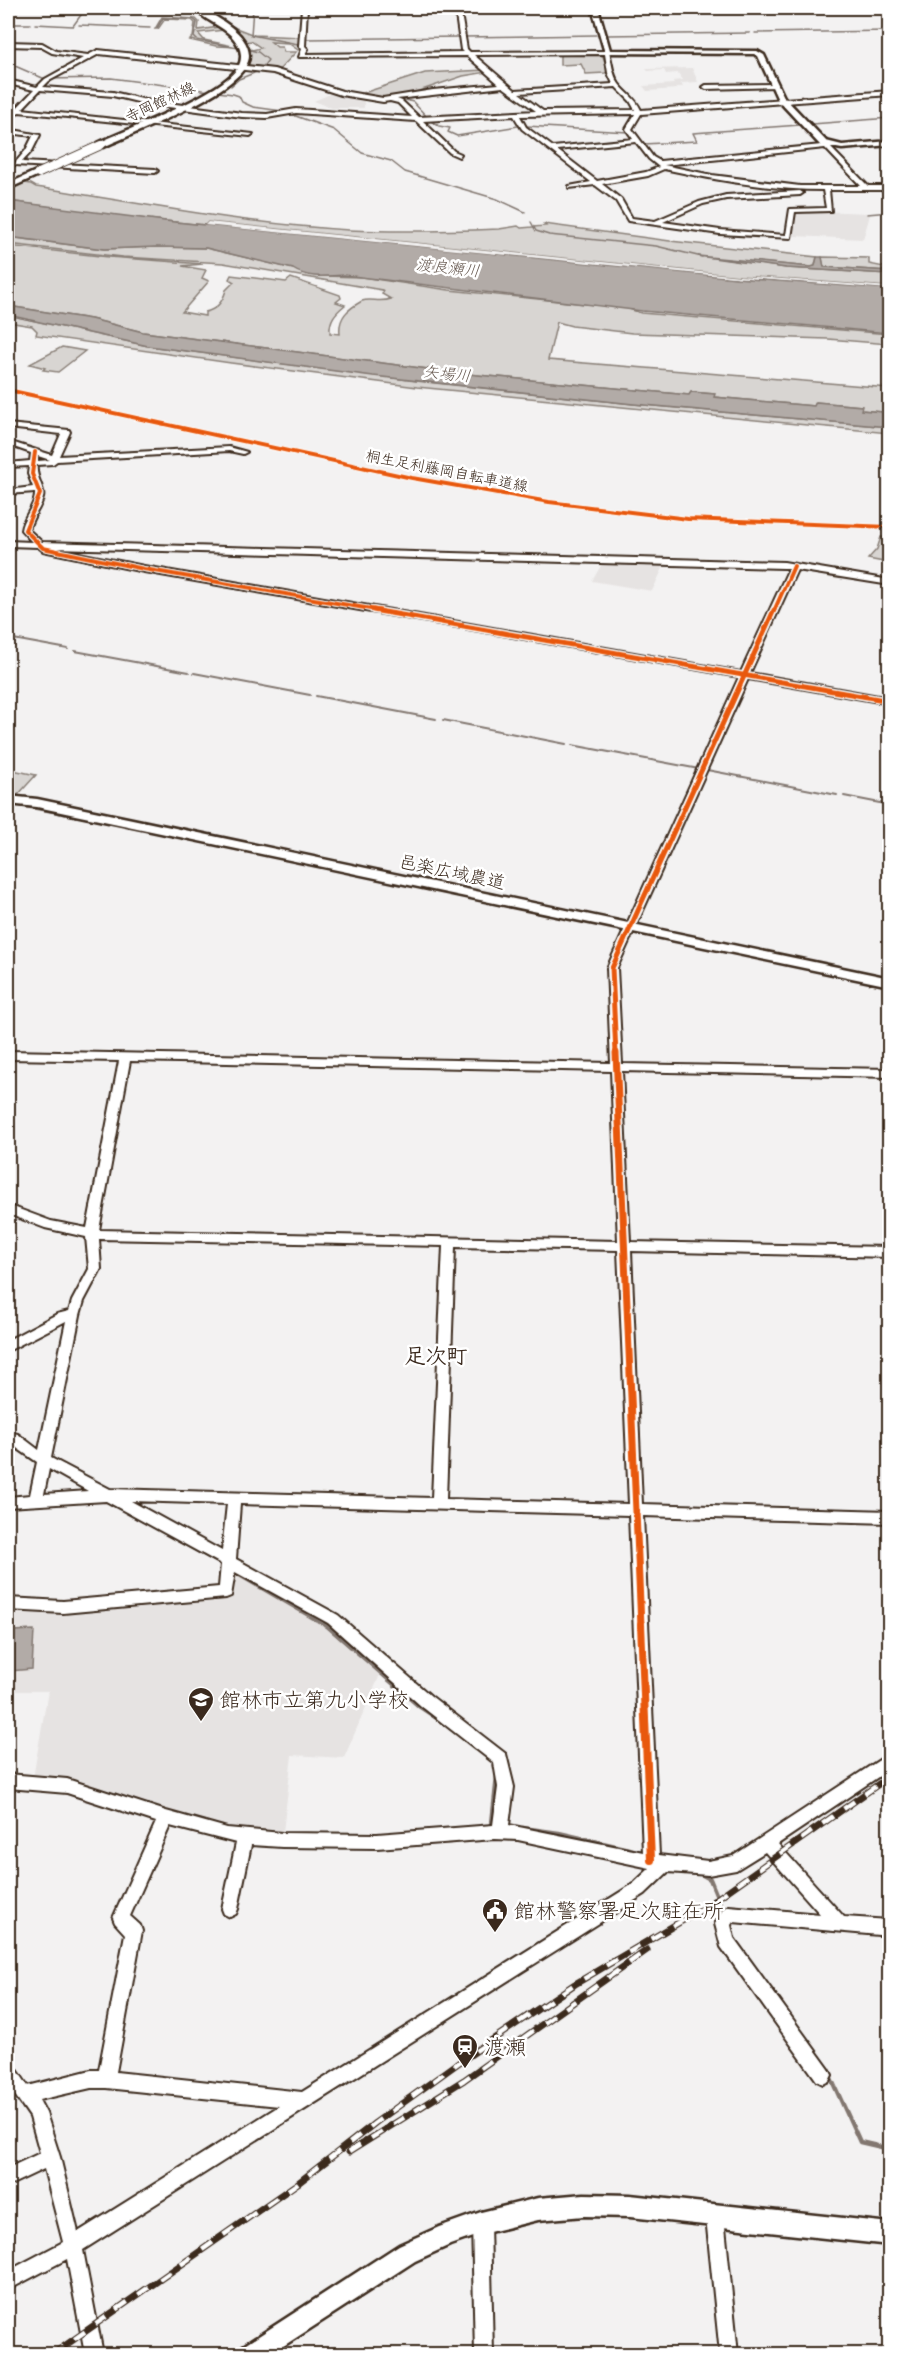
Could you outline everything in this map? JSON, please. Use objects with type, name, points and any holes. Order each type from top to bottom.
[{"type":"main road","points":[[197,8],[227,27],[240,40],[245,52],[241,68]]},
{"type":"main road","name":"寺岡館林線","points":[[8,187],[216,91],[241,68]]},
{"type":"street","points":[[304,8],[302,45],[306,49],[301,56],[755,52],[761,56],[784,102],[821,141],[830,147],[865,187]]},
{"type":"street","points":[[457,8],[463,46],[469,54],[504,85],[542,113]]},
{"type":"street","points":[[595,8],[611,73],[617,85],[633,100],[638,111]]},
{"type":"street","points":[[8,44],[42,45],[54,52],[87,57]]},
{"type":"street","points":[[8,120],[49,79],[87,57],[101,52],[278,72],[359,97],[400,102],[452,152],[459,155]]},
{"type":"street","points":[[8,82],[37,89],[106,93],[183,107],[267,116],[296,111],[418,120],[516,114],[638,111],[890,93]]},
{"type":"street","points":[[393,100],[409,95],[504,85]]},
{"type":"street","points":[[513,92],[617,85]]},
{"type":"street","points":[[706,87],[775,86]]},
{"type":"street","points":[[16,110],[252,132]]},
{"type":"street","points":[[638,111],[629,129],[660,165],[712,177],[823,189]]},
{"type":"street","points":[[516,114],[524,128],[619,200],[630,220],[720,232],[789,237],[792,210],[829,210],[823,189]]},
{"type":"street","points":[[260,123],[267,116]]},
{"type":"street","points":[[8,131],[37,135],[29,151],[16,164],[155,171]]},
{"type":"street","points":[[553,149],[637,140]]},
{"type":"street","points":[[571,187],[648,174],[660,165],[890,143]]},
{"type":"street","points":[[654,224],[701,203],[726,197],[778,195],[823,189],[890,188]]},
{"type":"street","points":[[8,426],[66,432],[53,462],[8,465]]},
{"type":"street","points":[[8,443],[56,459],[230,449],[243,452]]},
{"type":"street","points":[[35,452],[32,474],[38,489],[39,500],[25,530],[36,539],[38,545],[48,550],[132,567],[890,701]]},
{"type":"street","points":[[8,492],[38,489]]},
{"type":"street","points":[[8,544],[794,566],[890,583]]},
{"type":"street","points":[[8,2281],[73,2246],[301,2100],[639,1889],[658,1862],[636,1511],[612,968],[794,566]]},
{"type":"street","name":"邑楽広域農道","points":[[8,800],[37,803],[890,982]]},
{"type":"street","points":[[8,1055],[890,1073]]},
{"type":"street","points":[[36,1499],[74,1315],[78,1301],[95,1269],[92,1234],[125,1058]]},
{"type":"street","points":[[8,1209],[48,1225],[92,1234],[890,1252]]},
{"type":"street","points":[[439,1504],[449,1243]]},
{"type":"street","points":[[8,1346],[62,1317],[74,1315]]},
{"type":"street","points":[[8,1437],[13,1438],[44,1460],[333,1619],[426,1701],[501,1759],[506,1787],[500,1832]]},
{"type":"street","points":[[8,1502],[110,1495],[890,1517]]},
{"type":"street","points":[[8,1604],[63,1607],[226,1593],[234,1499]]},
{"type":"street","points":[[8,1781],[67,1786],[166,1818],[227,1834],[282,1840],[377,1841],[500,1832],[518,1833],[658,1862],[708,1868],[736,1863],[890,1760]]},
{"type":"street","points":[[106,2079],[134,1931],[121,1918],[166,1818]]},
{"type":"street","points":[[230,1909],[245,1836]]},
{"type":"street","points":[[767,1842],[776,1855],[840,1924]]},
{"type":"street","points":[[823,2074],[727,1941],[723,1924],[729,1914],[890,1928]]},
{"type":"street","points":[[8,2071],[37,2113],[51,2157],[73,2246],[94,2355]]},
{"type":"street","points":[[25,2095],[91,2079],[106,2079],[301,2100]]},
{"type":"street","points":[[8,2177],[51,2157]]},
{"type":"street","points":[[251,2355],[407,2253],[481,2223],[538,2209],[584,2205],[630,2206],[715,2217],[890,2234]]},
{"type":"street","points":[[715,2217],[729,2355]]},
{"type":"street","points":[[481,2223],[484,2355]]},
{"type":"shaded area","points":[[189,8],[219,25],[233,36],[224,30],[198,33],[204,40],[236,47],[216,46],[190,40],[193,37],[195,23],[192,20],[165,19],[158,29],[155,29],[162,17],[196,19],[199,22],[198,30],[219,27]]},
{"type":"shaded area","points":[[200,8],[254,35],[300,37],[301,46],[298,50],[288,43],[271,42],[277,47],[282,47],[284,52],[296,52],[279,70],[245,67],[247,47],[252,50],[261,48],[251,41],[245,42],[227,25]]},
{"type":"shaded area","points":[[602,53],[608,72],[605,73],[586,74],[581,64],[560,65],[560,54]]},
{"type":"shaded area","points":[[692,68],[698,82],[681,83],[683,87],[676,87],[677,89],[647,91],[643,86],[674,84],[672,81],[683,80],[678,73],[666,74],[664,70],[648,71],[646,69]]},
{"type":"shaded area","points":[[485,70],[487,72],[463,76],[410,94],[385,99],[357,95],[425,73]]},
{"type":"shaded area","points":[[330,94],[364,101],[364,108],[332,108],[314,101]]},
{"type":"shaded area","points":[[8,180],[36,187],[192,212],[310,227],[424,231],[546,226],[544,224],[817,257],[815,266],[811,267],[723,259],[786,268],[889,274],[889,287],[740,276],[208,222],[205,225],[108,215],[8,201]]},
{"type":"shaded area","points":[[793,211],[868,213],[870,215],[863,239],[793,236]]},
{"type":"shaded area","points":[[8,237],[104,249],[206,248],[323,276],[361,277],[449,290],[626,308],[641,313],[889,334],[889,344],[828,339],[632,333],[557,322],[548,360],[889,388],[889,408],[885,408],[883,412],[861,410],[861,406],[816,402],[814,406],[714,397],[714,394],[691,392],[689,395],[467,374],[143,332],[91,319],[8,306],[10,300],[8,299],[8,246],[109,257],[203,264],[182,266],[206,270],[202,278],[209,281],[182,312],[205,316],[205,312],[218,304],[234,282],[229,279],[231,275],[286,282],[291,278],[340,295],[341,298],[336,302],[345,305],[333,317],[330,333],[340,334],[342,318],[352,307],[362,301],[391,299],[382,294],[384,291],[382,290],[223,263],[123,257],[8,244]]},
{"type":"shaded area","points":[[822,257],[869,258],[869,264],[889,268],[889,271],[826,267],[823,265]]},
{"type":"shaded area","points":[[8,315],[148,346],[416,381],[633,404],[889,427],[889,433],[417,387],[231,363],[36,335],[37,331],[32,326],[8,322]]},
{"type":"shaded area","points":[[62,347],[85,351],[58,372],[43,370],[45,368],[30,364]]},
{"type":"shaded area","points":[[881,537],[889,538],[889,563],[868,559],[877,549]]},
{"type":"shaded area","points":[[603,562],[665,564],[652,591],[592,581]]},
{"type":"shaded area","points":[[8,769],[36,775],[16,797],[8,797]]},
{"type":"shaded area","name":"館林市立第九小学校","points":[[231,1569],[326,1623],[382,1670],[344,1758],[292,1755],[283,1832],[230,1827],[33,1778],[48,1691],[8,1691],[11,1613],[64,1613],[227,1597]]},
{"type":"water","name":"渡良瀬川","points":[[8,201],[165,221],[737,278],[889,289],[889,333],[642,311],[344,275],[311,276],[293,269],[206,248],[104,249],[8,237]]},
{"type":"water","points":[[698,256],[811,267],[815,266],[817,257],[822,257],[824,267],[889,271],[889,274],[786,268]]},
{"type":"water","name":"矢場川","points":[[8,306],[91,319],[143,332],[467,374],[689,395],[691,392],[715,394],[714,397],[814,406],[816,402],[862,406],[861,410],[883,412],[885,408],[889,408],[889,427],[633,404],[373,376],[148,346],[8,315]]},
{"type":"water","points":[[34,1630],[32,1669],[10,1671],[13,1631]]},
{"type":"pier","points":[[208,222],[740,276],[889,287],[889,289],[699,274],[205,225]]},
{"type":"waterway","points":[[35,24],[73,26],[86,8]]},
{"type":"waterway","points":[[253,8],[251,35],[298,44],[300,42]]},
{"type":"waterway","points":[[881,8],[885,13]]},
{"type":"waterway","points":[[886,15],[890,21]]},
{"type":"waterway","points":[[157,28],[163,18],[193,19],[197,22],[194,37],[197,40],[238,48]]},
{"type":"waterway","points":[[8,24],[30,24]]},
{"type":"waterway","points":[[79,25],[150,28]]},
{"type":"waterway","points":[[755,33],[890,31]]},
{"type":"waterway","points":[[607,35],[750,33]]},
{"type":"waterway","points":[[463,37],[596,35]]},
{"type":"waterway","points":[[306,39],[459,37]]},
{"type":"waterway","points":[[250,50],[258,52],[268,60],[262,68]]},
{"type":"waterway","points":[[8,63],[45,79],[111,78],[233,94],[239,96],[242,102],[253,107],[282,111],[334,130],[362,153],[391,161],[405,172],[497,199],[525,212]]},
{"type":"waterway","points":[[231,86],[239,79],[259,71]]},
{"type":"waterway","points":[[398,98],[413,102],[428,118]]},
{"type":"waterway","points":[[812,124],[890,118]]},
{"type":"waterway","points":[[429,120],[439,126],[450,128],[448,132],[457,136],[518,126]]},
{"type":"waterway","points":[[644,144],[697,141],[693,133],[800,125]]},
{"type":"waterway","points":[[526,126],[628,132]]},
{"type":"waterway","points":[[867,214],[890,212]]},
{"type":"waterway","points":[[531,222],[536,231],[549,235],[656,246],[702,257]]},
{"type":"waterway","points":[[8,638],[68,649]]},
{"type":"waterway","points":[[75,651],[189,672]]},
{"type":"waterway","points":[[194,673],[310,695]]},
{"type":"waterway","points":[[316,696],[436,719]]},
{"type":"waterway","points":[[443,720],[566,744]]},
{"type":"waterway","points":[[572,745],[699,769]]},
{"type":"waterway","points":[[707,770],[837,795]]},
{"type":"waterway","points":[[844,796],[890,805]]},
{"type":"waterway","points":[[8,804],[74,816]]},
{"type":"waterway","points":[[80,817],[205,843]]},
{"type":"waterway","points":[[210,844],[341,871]]},
{"type":"waterway","points":[[347,872],[481,901]]},
{"type":"waterway","points":[[486,902],[622,930]]},
{"type":"waterway","points":[[634,933],[890,986]]},
{"type":"waterway","points":[[8,1443],[19,1449]]},
{"type":"waterway","points":[[173,1538],[225,1567]]},
{"type":"waterway","points":[[233,1572],[326,1626]]},
{"type":"waterway","points":[[325,1624],[420,1707],[441,1721]]},
{"type":"waterway","points":[[495,1824],[492,1823],[497,1777]]},
{"type":"waterway","points":[[523,1828],[559,1833],[646,1853]]},
{"type":"waterway","points":[[701,1874],[710,1879],[723,1911]]},
{"type":"waterway","points":[[830,2076],[860,2142],[890,2149]]},
{"type":"railway","points":[[695,1914],[890,1776]]},
{"type":"railway","points":[[53,2354],[298,2183],[375,2123],[461,2061],[575,1984],[702,1909]]},
{"type":"railway","points":[[349,2152],[464,2080],[647,1950]]},
{"type":"cycle path","name":"桐生足利藤岡自転車道線","points":[[8,390],[412,478],[549,502],[688,519],[890,527]]},
{"type":"cycle path","points":[[35,452],[32,474],[40,494],[25,530],[43,548],[144,569],[890,701]]},
{"type":"cycle path","points":[[651,1860],[612,968],[794,566]]},
{"type":"place","name":"館林市立第九小学校","points":[[201,1723]]},
{"type":"place","name":"館林警察署足次駐在所","points":[[495,1934]]},
{"type":"place","name":"渡瀬","points":[[465,2070]]},
{"type":"district","name":"足次町","points":[[436,1356]]}]
